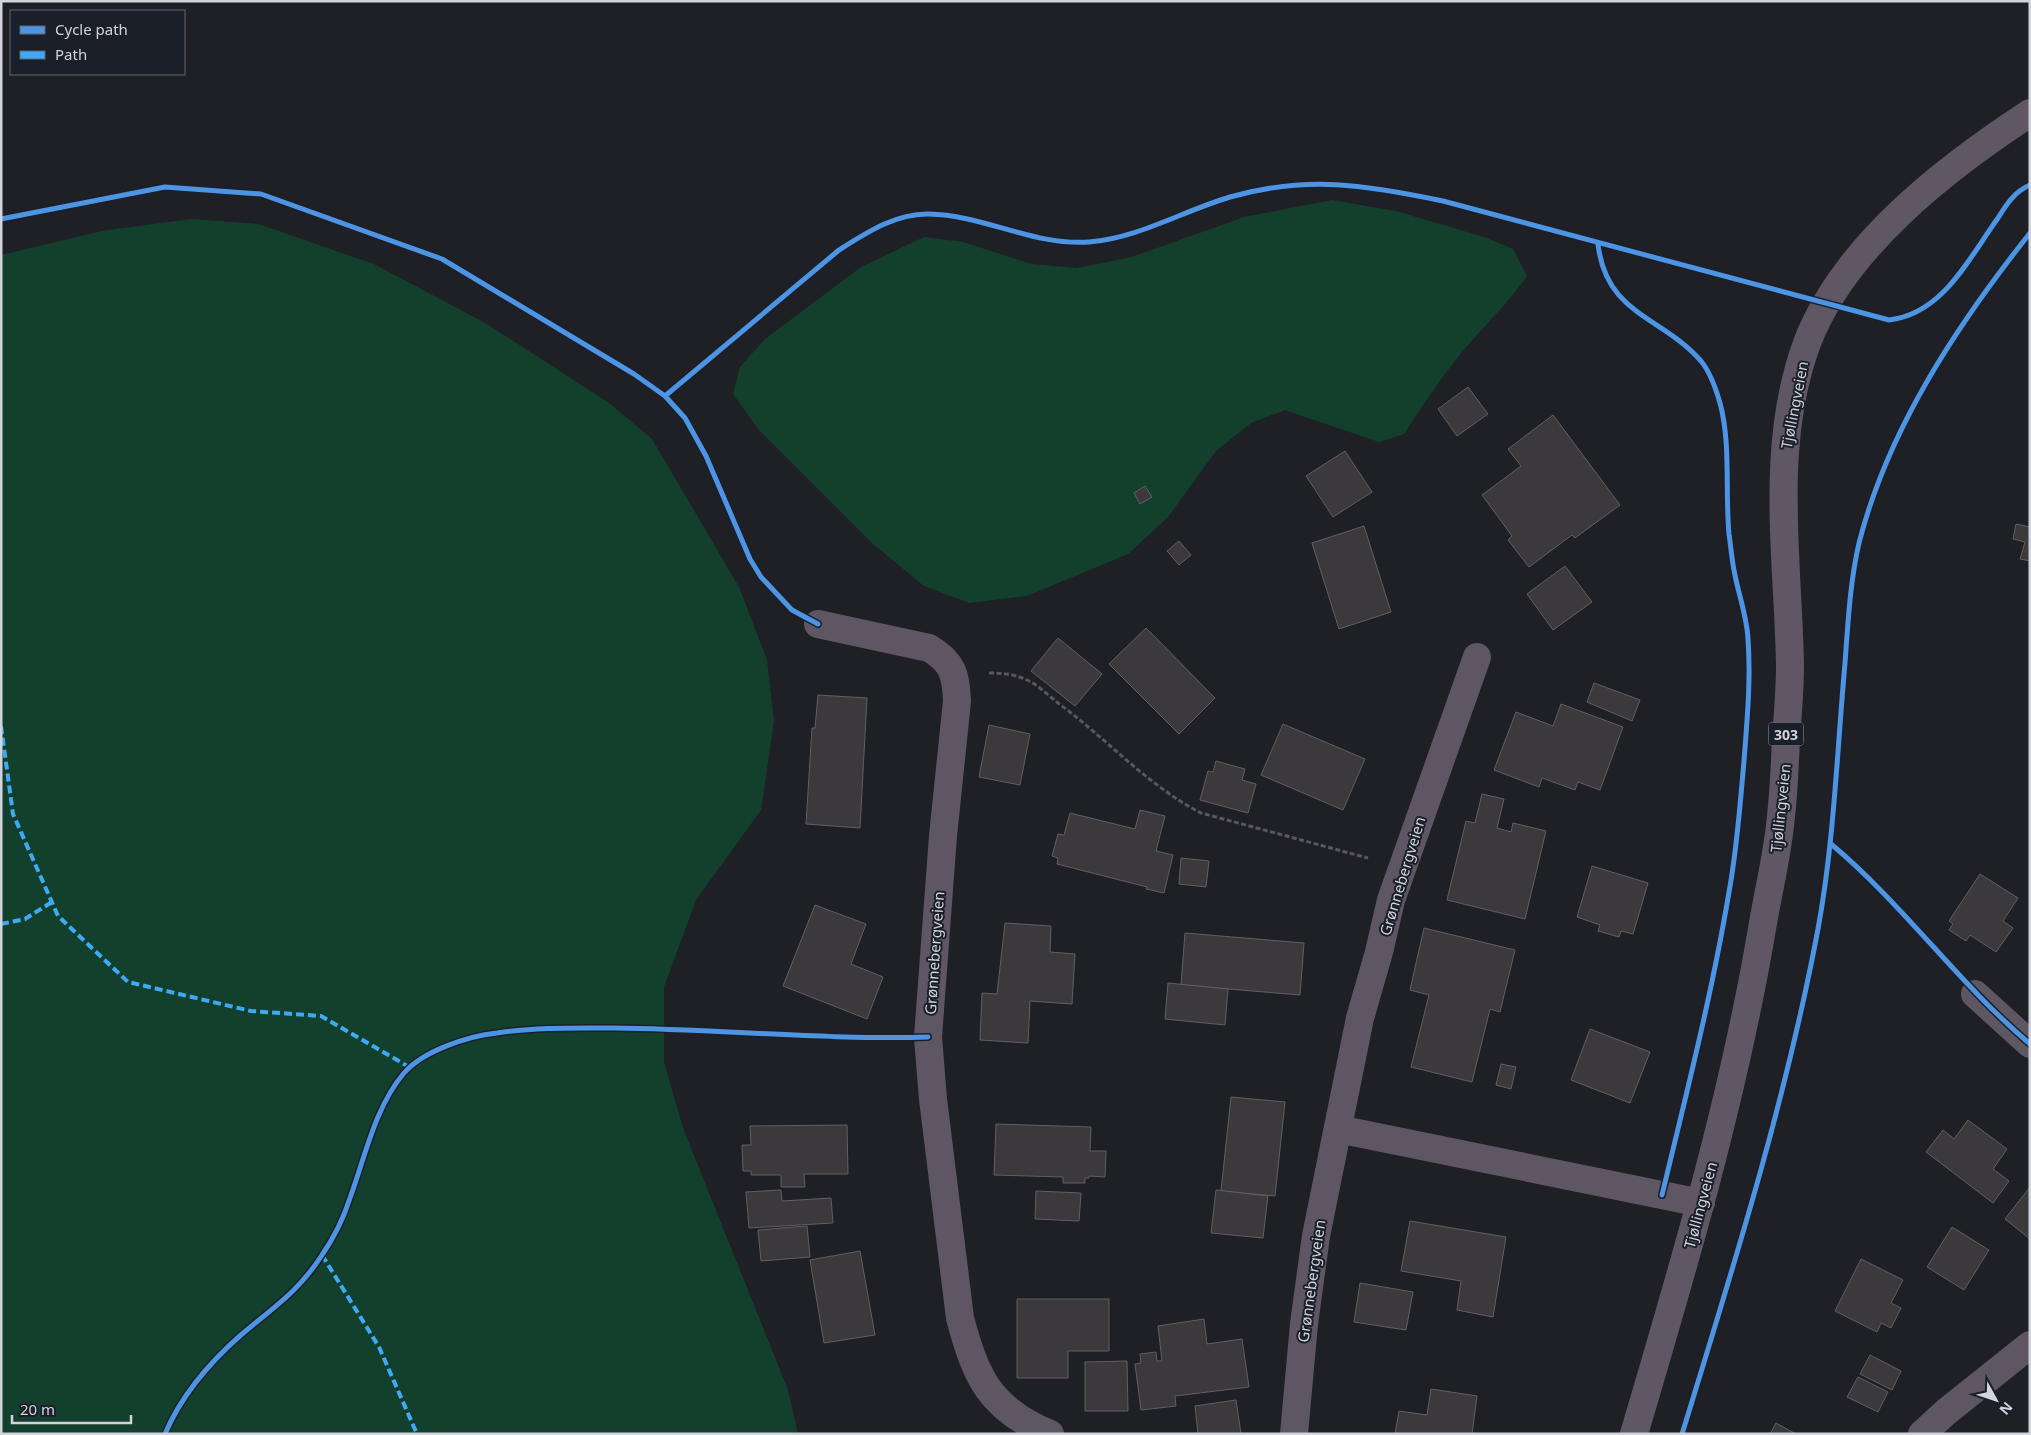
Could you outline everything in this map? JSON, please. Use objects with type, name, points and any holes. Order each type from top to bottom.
[{"type":"main road","name":"Tjøllingveien","points":[[1634,1434],[1701,1202],[1748,1007],[1781,818],[1790,669],[1784,512],[1785,440],[1797,374],[1809,339],[1832,295],[1863,252],[1916,198],[1975,151],[2030,113]]},
{"type":"street","name":"Grønnebergveien","points":[[818,624],[929,648],[940,654],[950,665],[956,679],[957,701],[943,836],[928,1038],[933,1099],[957,1299],[969,1352],[992,1396],[1007,1412],[1029,1425],[1050,1434]]},
{"type":"street","name":"Grønnebergveien","points":[[1294,1434],[1304,1324],[1316,1236],[1360,1018],[1379,952],[1391,900],[1477,657]]},
{"type":"street","points":[[1975,994],[2030,1044]]},
{"type":"street","points":[[1338,1129],[1701,1202]]},
{"type":"street","points":[[1922,1434],[1946,1412],[2030,1345]]},
{"type":"path","points":[[956,679],[980,674],[1006,673],[1028,680],[1071,712],[1160,786],[1184,804],[1201,813],[1402,868]]},
{"type":"green space","points":[[1332,200],[1396,211],[1484,237],[1513,249],[1527,276],[1512,296],[1454,362],[1404,434],[1379,442],[1285,410],[1251,423],[1216,451],[1168,517],[1128,554],[1027,596],[969,603],[924,586],[872,543],[759,430],[733,394],[740,367],[765,339],[861,267],[924,237],[963,242],[1032,264],[1077,268],[1132,257],[1244,217]]},
{"type":"green space","points":[[191,219],[258,224],[374,264],[487,324],[609,403],[652,439],[739,587],[767,660],[774,721],[761,810],[696,900],[664,987],[664,1062],[683,1128],[788,1390],[798,1434],[1,1434],[1,255],[102,231]]},
{"type":"building","points":[[1468,387],[1488,414],[1457,436],[1438,409]]},
{"type":"building","points":[[1553,415],[1620,505],[1575,538],[1572,535],[1529,567],[1508,540],[1512,536],[1482,495],[1521,466],[1508,449]]},
{"type":"building","points":[[1345,451],[1372,492],[1333,517],[1306,476]]},
{"type":"building","points":[[1145,486],[1152,497],[1140,504],[1134,493]]},
{"type":"building","points":[[2016,524],[2030,527],[2030,561],[2020,559],[2025,542],[2013,539]]},
{"type":"building","points":[[1364,526],[1391,612],[1339,629],[1312,543]]},
{"type":"building","points":[[1179,541],[1191,555],[1179,565],[1167,551]]},
{"type":"building","points":[[1565,566],[1592,602],[1553,630],[1527,594]]},
{"type":"building","points":[[1146,628],[1215,698],[1179,734],[1109,664]]},
{"type":"building","points":[[1058,638],[1102,674],[1075,706],[1031,671]]},
{"type":"building","points":[[1594,683],[1640,700],[1632,721],[1587,702]]},
{"type":"building","points":[[818,695],[867,698],[860,828],[806,824],[812,728],[815,728]]},
{"type":"building","points":[[1561,704],[1623,727],[1600,790],[1578,782],[1575,790],[1542,778],[1539,787],[1494,770],[1516,712],[1553,726]]},
{"type":"building","points":[[1283,724],[1365,759],[1343,810],[1261,775]]},
{"type":"building","points":[[989,725],[1030,734],[1020,785],[979,777]]},
{"type":"building","points":[[1216,761],[1245,769],[1242,780],[1256,784],[1248,813],[1200,800],[1208,771],[1213,772]]},
{"type":"building","points":[[1482,794],[1504,799],[1497,828],[1511,832],[1513,823],[1546,831],[1525,919],[1447,900],[1466,821],[1475,823]]},
{"type":"building","points":[[1140,810],[1165,816],[1156,851],[1173,855],[1164,893],[1057,864],[1058,858],[1052,856],[1058,834],[1064,835],[1070,813],[1135,829]]},
{"type":"building","points":[[1181,858],[1209,861],[1206,887],[1179,884]]},
{"type":"building","points":[[1592,866],[1648,883],[1633,934],[1621,931],[1619,937],[1598,931],[1600,925],[1577,917]]},
{"type":"building","points":[[1980,874],[2018,898],[2003,921],[2013,928],[1996,952],[1970,935],[1966,941],[1949,930],[1953,924],[1949,921]]},
{"type":"building","points":[[815,905],[866,924],[851,964],[883,977],[867,1019],[783,986]]},
{"type":"building","points":[[1005,923],[1051,926],[1050,952],[1075,954],[1072,1004],[1030,1001],[1028,1043],[980,1040],[982,993],[997,994]]},
{"type":"building","points":[[1424,928],[1515,950],[1500,1012],[1490,1009],[1472,1082],[1411,1067],[1429,995],[1410,990]]},
{"type":"building","points":[[1185,933],[1304,943],[1300,995],[1181,985]]},
{"type":"building","points":[[1168,983],[1228,989],[1225,1025],[1165,1019]]},
{"type":"building","points":[[1590,1029],[1650,1052],[1630,1103],[1571,1080]]},
{"type":"building","points":[[1501,1064],[1516,1067],[1511,1089],[1496,1085]]},
{"type":"building","points":[[1231,1097],[1285,1102],[1275,1196],[1221,1191]]},
{"type":"building","points":[[1968,1120],[2007,1149],[1993,1169],[2009,1181],[1993,1203],[1926,1152],[1943,1130],[1954,1139]]},
{"type":"building","points":[[996,1124],[1091,1127],[1090,1151],[1106,1151],[1105,1177],[1089,1176],[1089,1178],[1085,1178],[1085,1183],[1063,1183],[1063,1177],[994,1175]]},
{"type":"building","points":[[847,1125],[848,1174],[804,1174],[805,1187],[781,1187],[781,1175],[751,1175],[751,1171],[743,1171],[742,1145],[751,1145],[750,1126]]},
{"type":"building","points":[[2030,1187],[2030,1239],[2005,1219]]},
{"type":"building","points":[[781,1190],[782,1201],[831,1198],[833,1223],[749,1228],[746,1192]]},
{"type":"building","points":[[1216,1190],[1268,1196],[1263,1238],[1211,1233]]},
{"type":"building","points":[[1036,1191],[1081,1193],[1079,1221],[1035,1219]]},
{"type":"building","points":[[1410,1221],[1506,1237],[1493,1317],[1457,1310],[1461,1281],[1401,1271]]},
{"type":"building","points":[[807,1226],[810,1257],[761,1261],[758,1230]]},
{"type":"building","points":[[1952,1227],[1989,1250],[1964,1290],[1927,1267]]},
{"type":"building","points":[[860,1251],[875,1335],[824,1343],[810,1260]]},
{"type":"building","points":[[1861,1259],[1903,1280],[1891,1303],[1901,1308],[1891,1328],[1881,1323],[1877,1332],[1835,1311]]},
{"type":"building","points":[[1360,1283],[1413,1292],[1406,1330],[1354,1322]]},
{"type":"building","points":[[1017,1299],[1109,1299],[1109,1351],[1068,1351],[1068,1378],[1017,1378]]},
{"type":"building","points":[[1204,1319],[1207,1344],[1242,1339],[1249,1387],[1175,1396],[1176,1406],[1141,1410],[1135,1364],[1141,1363],[1140,1354],[1156,1352],[1157,1361],[1162,1361],[1158,1326]]},
{"type":"building","points":[[1870,1355],[1901,1371],[1892,1390],[1860,1374]]},
{"type":"building","points":[[1127,1361],[1128,1411],[1085,1411],[1085,1362]]},
{"type":"building","points":[[1858,1377],[1888,1392],[1878,1412],[1847,1397]]},
{"type":"building","points":[[1431,1389],[1477,1396],[1472,1434],[1395,1434],[1399,1411],[1427,1415]]},
{"type":"building","points":[[1236,1400],[1241,1434],[1198,1434],[1195,1406]]},
{"type":"building","points":[[1776,1423],[1796,1434],[1770,1434]]},
{"type":"marked path","points":[[1,726],[13,814],[58,916],[128,982],[251,1011],[321,1016],[409,1067]]},
{"type":"marked path","points":[[1,924],[25,919],[52,902]]},
{"type":"marked path","points":[[322,1255],[379,1347],[417,1434]]},
{"type":"cycle path","points":[[665,396],[839,250],[893,220],[917,215],[929,214],[969,219],[1048,239],[1068,242],[1089,242],[1143,230],[1212,203],[1258,190],[1311,184],[1362,187],[1443,201],[1889,320],[1908,316],[1940,296],[1965,266],[2011,199],[2030,185]]},
{"type":"cycle path","points":[[1,219],[165,187],[261,194],[442,259],[634,374],[665,396],[685,418],[706,456],[750,559],[761,577],[792,610],[818,624]]},
{"type":"cycle path","points":[[1682,1434],[1739,1246],[1774,1120],[1805,993],[1818,929],[1828,863],[1850,603],[1859,543],[1888,459],[1928,380],[1951,341],[2030,233]]},
{"type":"cycle path","points":[[1598,244],[1603,268],[1612,286],[1638,312],[1686,346],[1704,365],[1715,386],[1725,434],[1729,534],[1748,639],[1747,716],[1740,810],[1732,876],[1707,1006],[1662,1195]]},
{"type":"cycle path","points":[[1831,844],[1882,892],[1979,995],[2030,1044]]},
{"type":"cycle path","points":[[165,1434],[179,1406],[208,1367],[242,1334],[295,1289],[313,1268],[330,1242],[348,1205],[372,1133],[385,1101],[404,1073],[412,1065],[434,1051],[473,1037],[512,1031],[556,1028],[653,1029],[889,1038],[928,1037]]}]
